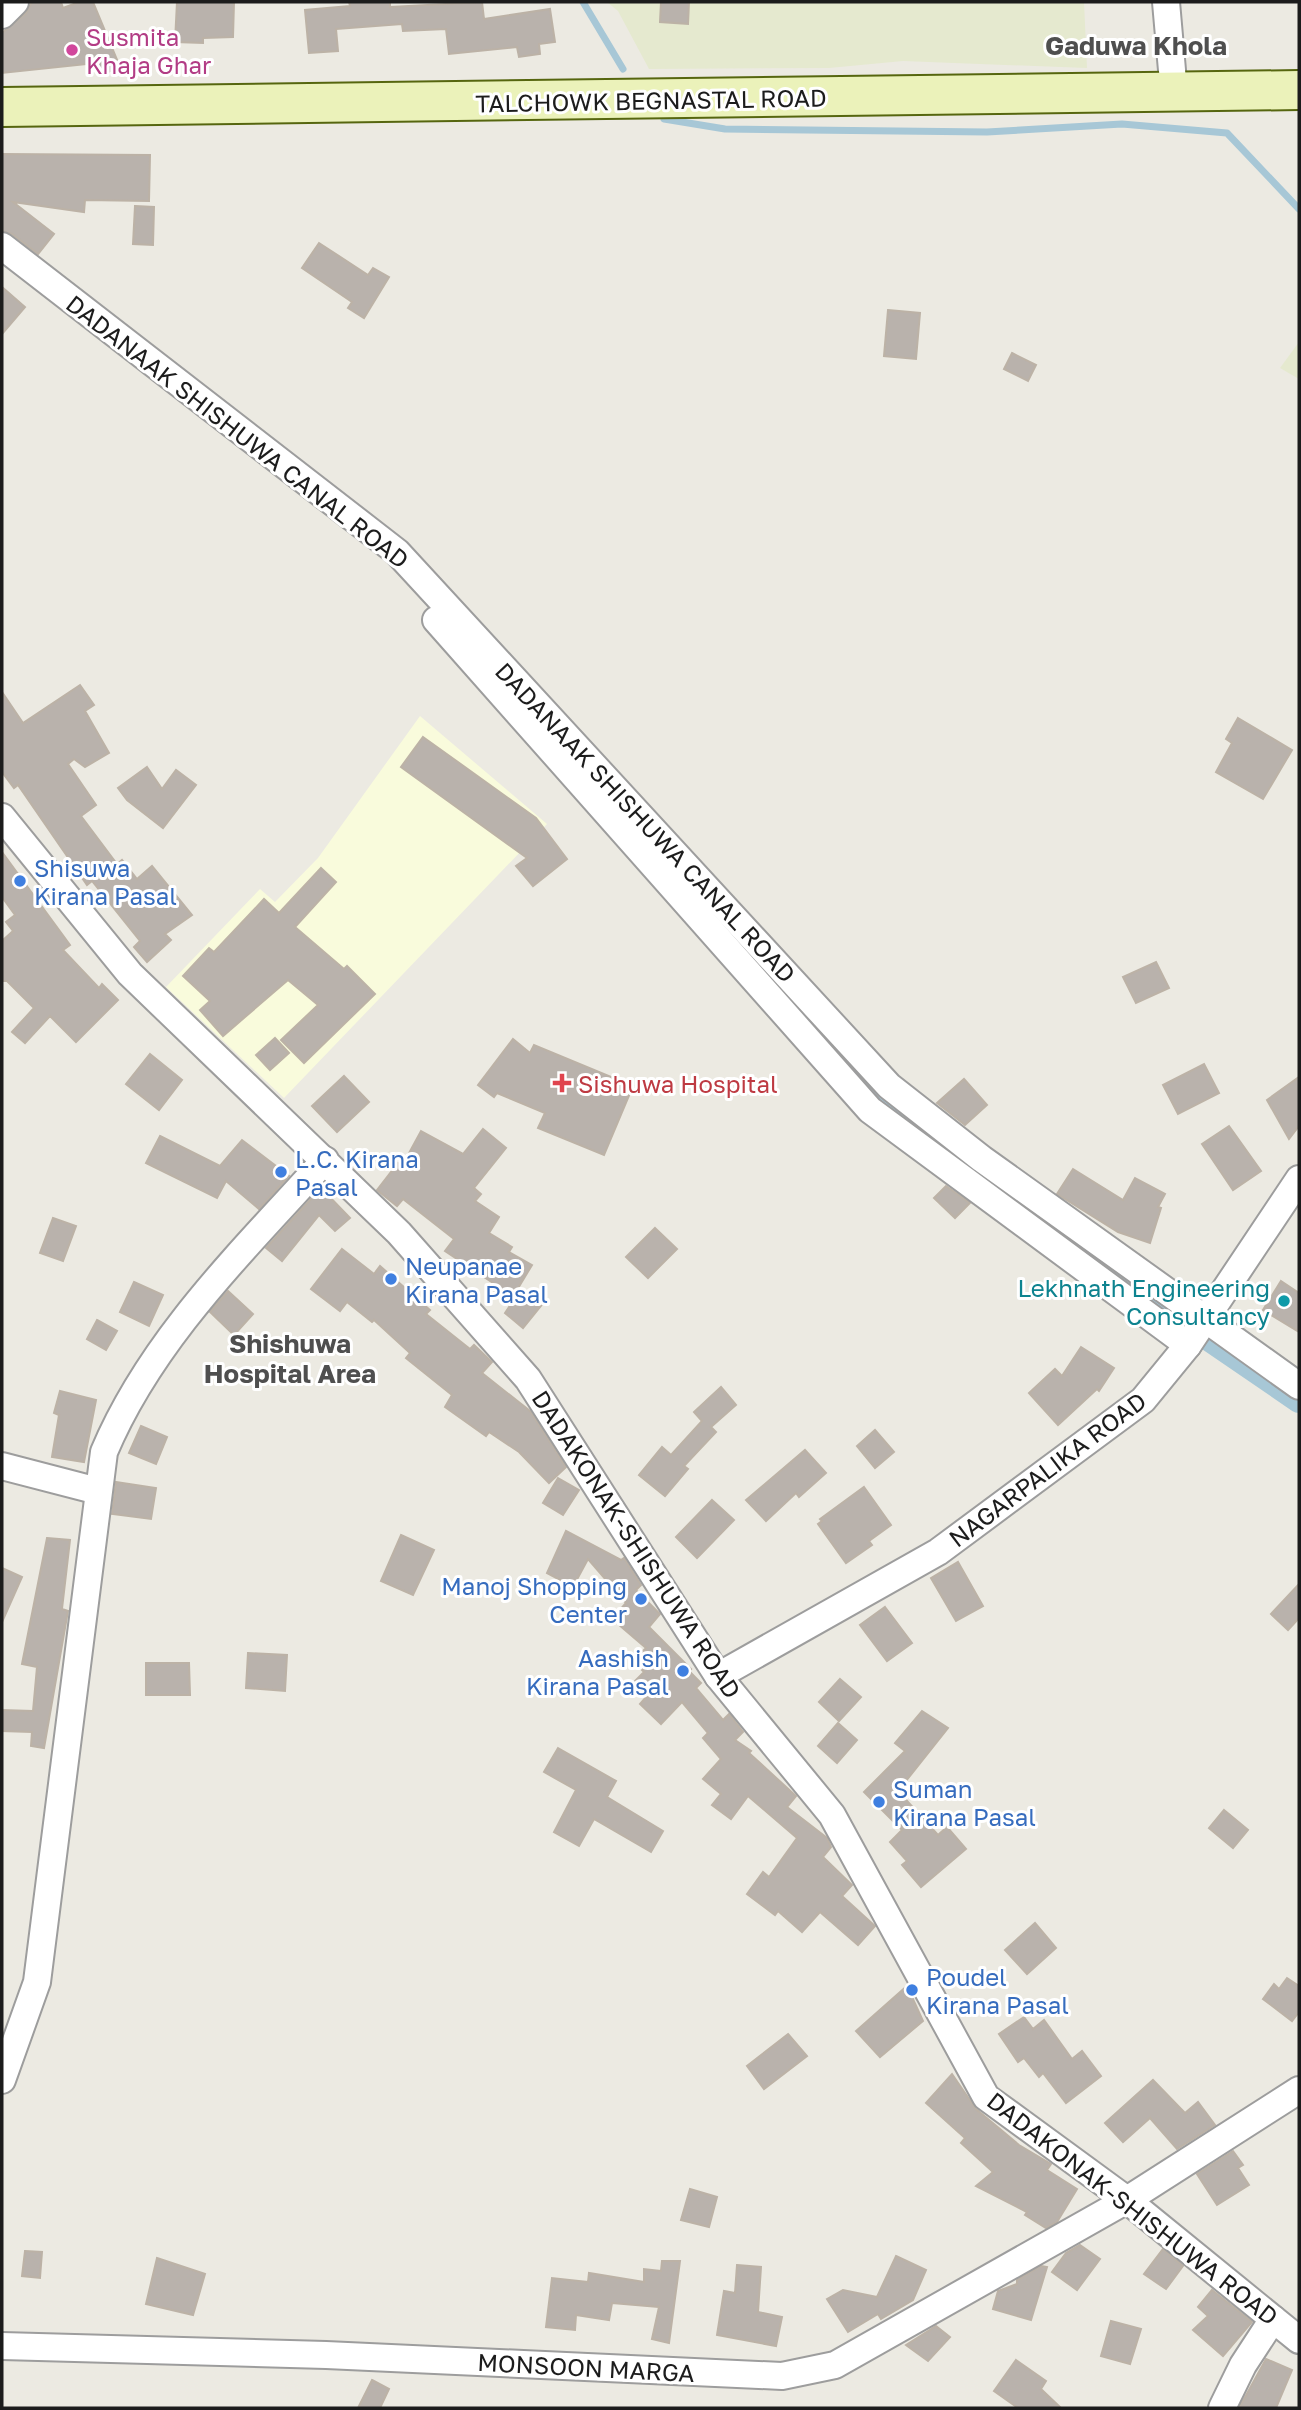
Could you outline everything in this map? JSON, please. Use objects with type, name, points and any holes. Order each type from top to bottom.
[{"type":"main road","name":"TALCHOWK BEGNASTAL ROAD","points":[[2,107],[1299,90]]},
{"type":"street","points":[[2,15],[15,2]]},
{"type":"street","points":[[1167,2],[1174,93]]},
{"type":"street","name":"DADANAAK SHISHUWA CANAL ROAD","points":[[2,246],[397,552],[889,1086],[982,1159],[1299,1387]]},
{"type":"street","name":"DADANAAK SHISHUWA CANAL ROAD","points":[[2,265],[390,568],[870,1110],[1188,1345]]},
{"type":"street","name":"DADAKONAK-SHISHUWA ROAD","points":[[2,817],[130,974],[399,1233],[528,1379],[718,1676],[832,1815],[986,2097],[1127,2200],[1299,2340]]},
{"type":"street","points":[[2,2080],[37,1982],[104,1452],[118,1419],[184,1318],[326,1160]]},
{"type":"street","name":"NAGARPALIKA ROAD","points":[[718,1676],[939,1552],[1143,1400],[1188,1345],[1299,1179]]},
{"type":"street","points":[[2,1466],[98,1491]]},
{"type":"street","name":"MONSOON MARGA","points":[[2,2346],[354,2356],[782,2376],[808,2372],[835,2365],[1127,2200],[1299,2090]]},
{"type":"street","points":[[1223,2408],[1243,2365],[1273,2319]]},
{"type":"shaded area","points":[[607,2],[1084,2],[1087,68],[903,61],[829,68],[649,69],[618,11]]},
{"type":"shaded area","points":[[1299,342],[1299,379],[1280,368]]},
{"type":"shaded area","points":[[420,716],[547,824],[284,1098],[166,987],[260,889],[275,902],[318,858]]},
{"type":"building","points":[[32,2],[61,2],[63,8],[79,2],[93,2],[120,67],[101,75],[96,63],[2,73],[2,33],[26,13]]},
{"type":"building","points":[[177,2],[234,2],[233,37],[203,38],[203,43],[175,42]]},
{"type":"building","points":[[349,2],[390,2],[390,7],[482,2],[484,19],[550,9],[555,42],[539,44],[540,54],[519,57],[517,47],[449,54],[446,29],[403,31],[402,24],[336,29],[338,51],[309,53],[305,10],[350,6]]},
{"type":"building","points":[[661,2],[689,2],[688,24],[660,22]]},
{"type":"building","points":[[2,154],[150,155],[149,201],[85,200],[84,212],[13,202],[54,234],[38,254],[12,234],[2,231]]},
{"type":"building","points":[[135,206],[154,207],[153,245],[133,244]]},
{"type":"building","points":[[319,243],[368,275],[373,268],[389,277],[364,318],[348,308],[352,302],[302,268]]},
{"type":"building","points":[[2,287],[25,307],[2,334]]},
{"type":"building","points":[[888,310],[920,313],[916,359],[884,356]]},
{"type":"building","points":[[1012,353],[1036,365],[1028,381],[1004,369]]},
{"type":"building","points":[[80,685],[94,705],[85,711],[109,753],[85,767],[74,759],[68,764],[96,805],[81,816],[117,864],[122,860],[137,879],[152,866],[192,915],[165,934],[171,940],[147,962],[134,947],[140,941],[92,881],[87,885],[18,785],[14,788],[2,772],[2,692],[23,723]]},
{"type":"building","points":[[1238,718],[1292,750],[1263,799],[1216,772],[1232,743],[1226,739]]},
{"type":"building","points":[[423,737],[536,818],[567,859],[533,886],[516,866],[527,858],[401,767]]},
{"type":"building","points":[[147,767],[162,789],[176,770],[196,785],[163,828],[127,800],[118,788]]},
{"type":"building","points":[[2,852],[70,945],[63,950],[99,988],[102,984],[118,1000],[76,1042],[50,1016],[25,1043],[12,1032],[34,1008],[7,981],[2,981],[2,941],[13,931],[6,922],[15,915],[2,897]]},
{"type":"building","points":[[321,868],[336,882],[295,927],[344,969],[347,966],[375,994],[304,1063],[281,1040],[318,1005],[288,980],[223,1036],[200,1010],[210,1001],[183,976],[209,948],[214,952],[264,899],[279,913]]},
{"type":"building","points":[[1156,962],[1169,988],[1136,1003],[1123,977]]},
{"type":"building","points":[[275,1038],[289,1053],[270,1070],[256,1055]]},
{"type":"building","points":[[513,1039],[530,1053],[534,1045],[633,1086],[604,1155],[538,1128],[545,1113],[497,1093],[494,1097],[478,1085]]},
{"type":"building","points":[[150,1054],[182,1080],[159,1110],[126,1084]]},
{"type":"building","points":[[1204,1064],[1219,1093],[1178,1114],[1163,1085]]},
{"type":"building","points":[[344,1076],[369,1102],[337,1132],[312,1106]]},
{"type":"building","points":[[1299,1077],[1299,1126],[1289,1139],[1267,1100]]},
{"type":"building","points":[[964,1079],[987,1105],[965,1125],[937,1103]]},
{"type":"building","points":[[1229,1126],[1261,1171],[1233,1190],[1202,1144]]},
{"type":"building","points":[[483,1129],[506,1148],[474,1188],[481,1194],[475,1201],[499,1217],[489,1233],[512,1247],[509,1252],[532,1265],[511,1300],[490,1288],[493,1283],[445,1251],[454,1239],[403,1199],[397,1206],[377,1190],[398,1163],[402,1166],[421,1131],[463,1154]]},
{"type":"building","points":[[160,1136],[220,1166],[242,1140],[289,1176],[259,1209],[226,1181],[217,1198],[146,1163]]},
{"type":"building","points":[[1073,1169],[1123,1200],[1135,1178],[1165,1194],[1158,1207],[1161,1208],[1150,1243],[1118,1232],[1057,1194]]},
{"type":"building","points":[[946,1186],[970,1203],[955,1218],[934,1198]]},
{"type":"building","points":[[321,1188],[350,1218],[335,1231],[319,1215],[282,1261],[266,1248]]},
{"type":"building","points":[[53,1218],[76,1226],[63,1261],[40,1253]]},
{"type":"building","points":[[655,1228],[677,1249],[648,1278],[626,1257]]},
{"type":"building","points":[[342,1249],[374,1274],[380,1266],[430,1310],[426,1314],[470,1349],[474,1345],[492,1362],[482,1373],[530,1411],[566,1467],[549,1483],[519,1452],[489,1432],[486,1436],[445,1407],[452,1395],[406,1358],[410,1353],[374,1320],[372,1322],[347,1302],[340,1311],[311,1289]]},
{"type":"building","name":"Lekhnath Engineering Consultancy","points":[[1281,1281],[1299,1293],[1299,1332],[1263,1310]]},
{"type":"building","points":[[134,1282],[163,1295],[149,1326],[120,1312]]},
{"type":"building","points":[[521,1289],[544,1302],[523,1328],[505,1313]]},
{"type":"building","points":[[228,1291],[253,1314],[234,1335],[210,1312]]},
{"type":"building","points":[[97,1320],[117,1331],[106,1350],[87,1339]]},
{"type":"building","points":[[1081,1347],[1114,1368],[1099,1391],[1097,1389],[1058,1425],[1029,1393],[1055,1369],[1062,1376]]},
{"type":"building","points":[[721,1387],[736,1405],[711,1427],[716,1432],[684,1466],[688,1469],[665,1496],[639,1475],[662,1447],[671,1455],[702,1421],[694,1412]]},
{"type":"building","points":[[60,1391],[96,1400],[84,1462],[52,1457],[59,1415],[54,1413]]},
{"type":"building","points":[[141,1426],[167,1437],[156,1464],[129,1453]]},
{"type":"building","points":[[875,1430],[894,1452],[875,1468],[857,1446]]},
{"type":"building","points":[[805,1450],[826,1473],[799,1497],[796,1493],[766,1521],[746,1500]]},
{"type":"building","points":[[558,1478],[579,1490],[563,1515],[543,1503]]},
{"type":"building","points":[[116,1482],[156,1488],[151,1519],[112,1514]]},
{"type":"building","points":[[864,1487],[891,1525],[869,1541],[872,1545],[846,1563],[818,1524],[822,1521],[820,1519]]},
{"type":"building","points":[[712,1500],[734,1520],[697,1558],[676,1537]]},
{"type":"building","points":[[566,1531],[621,1560],[624,1558],[641,1585],[636,1590],[660,1614],[649,1627],[691,1669],[689,1671],[701,1683],[696,1688],[723,1720],[729,1714],[743,1732],[735,1740],[751,1751],[749,1753],[796,1796],[787,1807],[827,1838],[831,1847],[823,1857],[852,1885],[842,1896],[875,1926],[858,1945],[820,1912],[802,1932],[778,1911],[775,1915],[747,1894],[763,1872],[769,1877],[797,1838],[748,1796],[731,1819],[712,1805],[721,1794],[703,1779],[721,1759],[703,1738],[708,1733],[682,1702],[661,1724],[640,1704],[648,1695],[635,1681],[644,1672],[633,1661],[646,1648],[612,1619],[626,1603],[588,1559],[573,1587],[547,1573]]},
{"type":"building","points":[[401,1535],[434,1550],[413,1595],[381,1581]]},
{"type":"building","points":[[47,1538],[70,1540],[62,1609],[68,1611],[44,1748],[31,1746],[32,1732],[2,1731],[2,1710],[33,1711],[37,1667],[22,1664]]},
{"type":"building","points":[[958,1562],[983,1606],[956,1621],[931,1578]]},
{"type":"building","points":[[2,1568],[22,1577],[2,1622]]},
{"type":"building","points":[[1299,1584],[1299,1618],[1288,1630],[1271,1614]]},
{"type":"building","points":[[885,1607],[912,1643],[887,1661],[860,1625]]},
{"type":"building","points":[[248,1653],[287,1655],[285,1691],[246,1688]]},
{"type":"building","points":[[146,1663],[189,1663],[190,1695],[146,1695]]},
{"type":"building","points":[[840,1679],[861,1697],[839,1721],[819,1702]]},
{"type":"building","points":[[922,1711],[948,1728],[898,1791],[938,1835],[947,1827],[966,1849],[921,1887],[902,1865],[907,1861],[890,1842],[902,1830],[864,1792],[905,1751],[895,1743]]},
{"type":"building","points":[[838,1723],[857,1740],[837,1763],[818,1746]]},
{"type":"building","points":[[558,1748],[616,1781],[607,1797],[663,1831],[651,1852],[594,1819],[579,1846],[554,1832],[576,1790],[544,1772]]},
{"type":"building","points":[[1224,1810],[1248,1830],[1233,1848],[1209,1828]]},
{"type":"building","points":[[1035,1923],[1056,1948],[1027,1974],[1005,1950]]},
{"type":"building","points":[[1287,1978],[1299,1986],[1299,2012],[1292,2021],[1263,1999],[1274,1984],[1279,1989]]},
{"type":"building","points":[[907,1986],[923,2021],[880,2057],[856,2031]]},
{"type":"building","points":[[1024,2017],[1033,2029],[1044,2020],[1072,2059],[1082,2051],[1101,2076],[1066,2103],[1043,2073],[1039,2077],[1024,2058],[1018,2062],[999,2034]]},
{"type":"building","points":[[788,2034],[807,2056],[764,2089],[747,2066]]},
{"type":"building","points":[[952,2074],[976,2109],[1019,2145],[1051,2164],[1047,2170],[1077,2189],[1057,2222],[1046,2228],[1025,2215],[1027,2212],[976,2186],[993,2172],[961,2143],[965,2138],[926,2103]]},
{"type":"building","points":[[1153,2080],[1185,2113],[1198,2102],[1215,2125],[1177,2149],[1150,2118],[1123,2142],[1105,2123]]},
{"type":"building","points":[[1233,2151],[1243,2165],[1238,2168],[1249,2185],[1217,2205],[1197,2174]]},
{"type":"building","points":[[690,2189],[717,2197],[709,2227],[681,2220]]},
{"type":"building","points":[[1080,2245],[1100,2259],[1077,2290],[1052,2272],[1066,2253]]},
{"type":"building","points":[[1163,2249],[1183,2266],[1166,2289],[1144,2274]]},
{"type":"building","points":[[25,2251],[42,2252],[40,2278],[22,2276]]},
{"type":"building","points":[[896,2256],[926,2270],[913,2300],[881,2319],[878,2314],[848,2332],[827,2299],[843,2290],[877,2297]]},
{"type":"building","points":[[157,2258],[205,2274],[193,2315],[146,2304]]},
{"type":"building","points":[[662,2261],[680,2261],[669,2343],[652,2339],[659,2307],[612,2303],[609,2320],[576,2315],[575,2330],[546,2327],[552,2278],[588,2282],[589,2273],[644,2282],[644,2269],[661,2271]]},
{"type":"building","points":[[737,2265],[761,2267],[758,2312],[782,2317],[776,2346],[717,2335],[724,2291],[735,2293]]},
{"type":"building","points":[[1041,2266],[1047,2267],[1031,2320],[993,2309],[998,2291],[1017,2284],[1017,2280]]},
{"type":"building","points":[[1212,2290],[1252,2322],[1223,2356],[1193,2330],[1208,2316],[1198,2307]]},
{"type":"building","points":[[1111,2321],[1141,2329],[1130,2364],[1101,2356]]},
{"type":"building","points":[[936,2326],[950,2337],[928,2361],[906,2345]]},
{"type":"building","points":[[1266,2359],[1292,2370],[1276,2408],[1239,2408]]},
{"type":"building","points":[[1016,2360],[1046,2381],[1041,2389],[1061,2408],[1018,2408],[994,2391]]},
{"type":"building","points":[[372,2380],[389,2389],[380,2408],[358,2408]]},
{"type":"waterway","name":"Gaduwa Khola","points":[[583,2],[623,69]]},
{"type":"waterway","points":[[664,119],[725,129],[987,132],[1122,124],[1227,133],[1299,209]]},
{"type":"waterway","points":[[862,1075],[888,1104],[968,1164]]},
{"type":"waterway","points":[[1048,1222],[1172,1313]]},
{"type":"waterway","points":[[1210,1340],[1299,1401]]},
{"type":"place","name":"Susmita Khaja Ghar","points":[[72,50]]},
{"type":"place","name":"Shisuwa Kirana Pasal","points":[[20,881]]},
{"type":"place","name":"Sishuwa Hospital","points":[[562,1083]]},
{"type":"place","name":"L.C. Kirana Pasal","points":[[281,1172]]},
{"type":"place","name":"Neupanae Kirana Pasal","points":[[391,1279]]},
{"type":"place","name":"Lekhnath Engineering Consultancy","points":[[1284,1301]]},
{"type":"place","name":"Manoj Shopping Center","points":[[641,1599]]},
{"type":"place","name":"Aashish Kirana Pasal","points":[[683,1671]]},
{"type":"place","name":"Suman Kirana Pasal","points":[[879,1802]]},
{"type":"place","name":"Poudel Kirana Pasal","points":[[912,1990]]},
{"type":"district","name":"Gaduwa Khola","points":[[1136,45]]},
{"type":"district","name":"Shishuwa Hospital Area","points":[[290,1358]]}]
